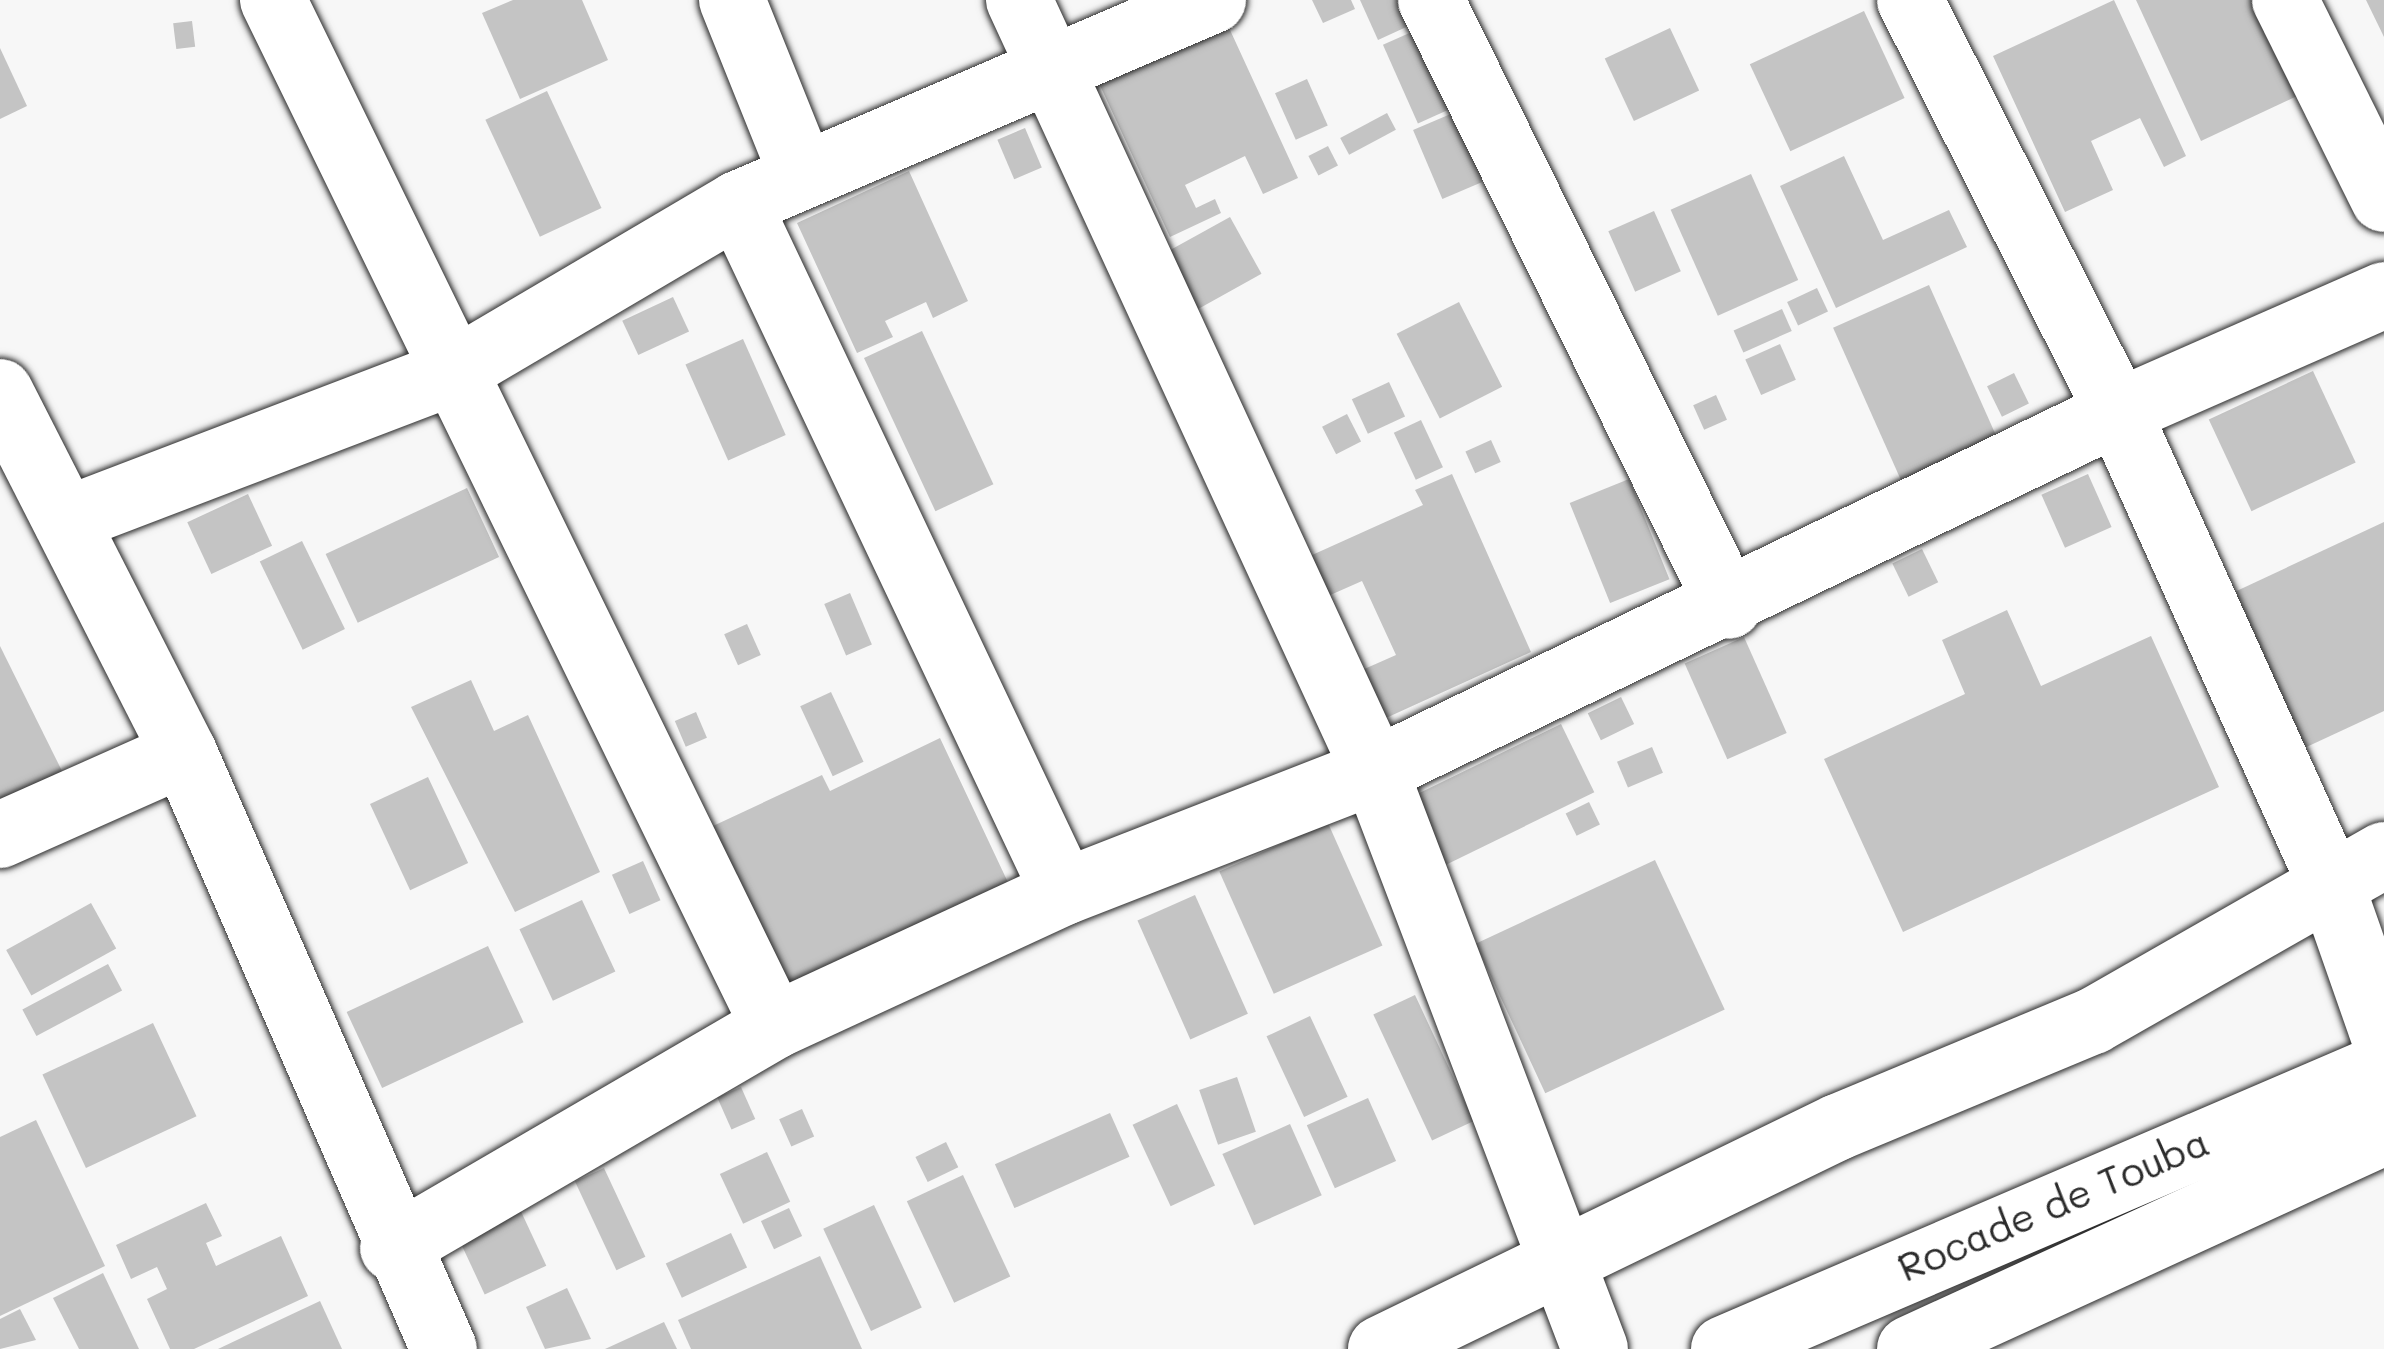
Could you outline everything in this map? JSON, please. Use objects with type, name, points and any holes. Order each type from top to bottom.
[{"type":"street","points":[[273,0],[774,1026]]},
{"type":"street","points":[[732,0],[802,174]]},
{"type":"street","points":[[1019,0],[1375,771],[1565,1256],[1595,1349]]},
{"type":"street","points":[[66,520],[453,372],[738,204],[1049,63],[1213,0]]},
{"type":"street","points":[[1431,0],[1729,606]]},
{"type":"street","points":[[1910,0],[2118,412],[2357,868],[2384,1036]]},
{"type":"street","points":[[2285,0],[2384,200]]},
{"type":"street","points":[[738,204],[1064,892]]},
{"type":"street","points":[[393,1248],[774,1026],[1064,892],[1375,771],[1729,606],[2118,412],[2384,295]]},
{"type":"street","points":[[6,421],[66,520],[184,753],[393,1248],[444,1349]]},
{"type":"street","points":[[0,836],[184,753]]},
{"type":"street","points":[[1382,1349],[1565,1256],[2093,1021],[2357,868]]},
{"type":"street","name":"Rocade de Touba","points":[[1724,1349],[2384,1066]]},
{"type":"street","name":"Rocade de Touba","points":[[1933,1345],[2384,1132]]},
{"type":"building","points":[[513,0],[582,0],[608,60],[520,99],[482,13]]},
{"type":"building","points":[[1312,0],[1351,0],[1355,9],[1323,23]]},
{"type":"building","points":[[1360,0],[1405,0],[1415,23],[1378,40]]},
{"type":"building","points":[[2114,0],[2186,156],[2164,167],[2140,118],[2091,141],[2113,190],[2065,212],[1993,56]]},
{"type":"building","points":[[2136,0],[2292,0],[2329,81],[2201,141]]},
{"type":"building","points":[[2366,0],[2384,0],[2384,37]]},
{"type":"building","points":[[1864,11],[1905,98],[1790,151],[1750,64]]},
{"type":"building","points":[[1225,19],[1298,178],[1263,194],[1245,156],[1185,185],[1196,208],[1215,199],[1221,213],[1170,237],[1097,79]]},
{"type":"building","points":[[192,21],[195,47],[176,49],[173,23]]},
{"type":"building","points":[[1670,28],[1699,91],[1634,121],[1605,58]]},
{"type":"building","points":[[1414,31],[1449,110],[1418,123],[1383,45]]},
{"type":"building","points":[[0,48],[27,106],[0,119]]},
{"type":"building","points":[[1307,79],[1328,126],[1296,140],[1275,93]]},
{"type":"building","points":[[547,91],[602,208],[540,237],[485,120]]},
{"type":"building","points":[[1460,110],[1489,179],[1442,199],[1413,130]]},
{"type":"building","points":[[1387,113],[1396,130],[1349,155],[1340,138]]},
{"type":"building","points":[[1025,128],[1042,168],[1014,179],[997,140]]},
{"type":"building","points":[[1328,146],[1338,166],[1318,176],[1308,156]]},
{"type":"building","points":[[1844,156],[1883,240],[1949,210],[1967,247],[1836,308],[1780,186]]},
{"type":"building","points":[[909,171],[968,301],[933,318],[926,302],[885,321],[893,337],[857,353],[797,223]]},
{"type":"building","points":[[1751,174],[1798,280],[1718,316],[1671,210]]},
{"type":"building","points":[[1654,211],[1681,271],[1635,292],[1608,231]]},
{"type":"building","points":[[1230,217],[1262,274],[1196,310],[1164,253]]},
{"type":"building","points":[[1929,285],[1997,438],[1901,480],[1833,328]]},
{"type":"building","points":[[1817,288],[1828,312],[1798,326],[1787,302]]},
{"type":"building","points":[[673,297],[689,331],[638,355],[622,321]]},
{"type":"building","points":[[1459,302],[1502,387],[1440,418],[1397,334]]},
{"type":"building","points":[[1782,309],[1792,331],[1743,352],[1734,331]]},
{"type":"building","points":[[922,331],[993,484],[935,511],[864,358]]},
{"type":"building","points":[[743,339],[786,435],[728,461],[685,365]]},
{"type":"building","points":[[1780,344],[1796,380],[1761,395],[1745,359]]},
{"type":"building","points":[[2313,371],[2356,463],[2251,511],[2209,420]]},
{"type":"building","points":[[2014,373],[2029,404],[2002,417],[1987,386]]},
{"type":"building","points":[[1389,382],[1405,416],[1368,434],[1352,399]]},
{"type":"building","points":[[1716,395],[1727,420],[1704,430],[1693,405]]},
{"type":"building","points":[[1347,414],[1361,442],[1336,454],[1322,427]]},
{"type":"building","points":[[1421,420],[1443,467],[1416,480],[1394,433]]},
{"type":"building","points":[[1491,440],[1501,462],[1475,473],[1465,451]]},
{"type":"building","points":[[1452,474],[1531,652],[1375,723],[1353,674],[1396,655],[1362,581],[1319,600],[1301,560],[1423,505],[1415,490]]},
{"type":"building","points":[[2088,474],[2112,527],[2065,548],[2041,495]]},
{"type":"building","points":[[1629,479],[1669,579],[1610,603],[1570,503]]},
{"type":"building","points":[[467,488],[499,557],[358,623],[326,554]]},
{"type":"building","points":[[248,494],[272,546],[211,574],[187,522]]},
{"type":"building","points":[[2384,522],[2384,711],[2300,750],[2228,595]]},
{"type":"building","points":[[302,541],[345,629],[303,650],[260,562]]},
{"type":"building","points":[[1922,549],[1938,582],[1909,597],[1892,563]]},
{"type":"building","points":[[850,593],[872,645],[846,655],[824,604]]},
{"type":"building","points":[[2007,610],[2041,686],[2151,636],[2219,787],[1903,932],[1824,759],[1965,694],[1942,640]]},
{"type":"building","points":[[747,624],[761,655],[738,665],[724,634]]},
{"type":"building","points":[[1744,637],[1787,733],[1727,759],[1685,663]]},
{"type":"building","points":[[0,646],[63,773],[0,805]]},
{"type":"building","points":[[471,680],[494,731],[528,715],[600,872],[515,912],[411,707]]},
{"type":"building","points":[[831,692],[864,762],[833,776],[800,706]]},
{"type":"building","points":[[1621,697],[1634,724],[1601,740],[1588,713]]},
{"type":"building","points":[[696,712],[707,738],[686,747],[675,721]]},
{"type":"building","points":[[1561,724],[1594,792],[1446,865],[1413,796]]},
{"type":"building","points":[[940,738],[1013,893],[792,996],[713,826],[822,775],[830,791]]},
{"type":"building","points":[[1652,747],[1663,773],[1628,788],[1617,762]]},
{"type":"building","points":[[428,777],[468,863],[410,890],[370,804]]},
{"type":"building","points":[[1589,802],[1600,824],[1577,836],[1566,813]]},
{"type":"building","points":[[1328,823],[1383,945],[1274,994],[1219,871]]},
{"type":"building","points":[[1655,860],[1725,1010],[1545,1093],[1476,944]]},
{"type":"building","points":[[643,861],[660,900],[629,914],[612,875]]},
{"type":"building","points":[[1195,895],[1248,1014],[1190,1039],[1137,921]]},
{"type":"building","points":[[582,900],[615,972],[553,1001],[519,929]]},
{"type":"building","points":[[91,903],[116,948],[31,996],[6,950]]},
{"type":"building","points":[[488,946],[523,1022],[382,1088],[347,1012]]},
{"type":"building","points":[[108,964],[122,990],[36,1036],[22,1010]]},
{"type":"building","points":[[1415,995],[1474,1121],[1432,1140],[1373,1014]]},
{"type":"building","points":[[1310,1016],[1348,1097],[1304,1117],[1266,1036]]},
{"type":"building","points":[[153,1023],[197,1116],[86,1168],[42,1075]]},
{"type":"building","points":[[1237,1077],[1256,1132],[1218,1145],[1199,1090]]},
{"type":"building","points":[[741,1087],[755,1119],[731,1130],[717,1098]]},
{"type":"building","points":[[1368,1098],[1396,1161],[1335,1188],[1307,1125]]},
{"type":"building","points":[[1177,1104],[1215,1186],[1171,1206],[1133,1125]]},
{"type":"building","points":[[802,1109],[814,1136],[791,1147],[779,1119]]},
{"type":"building","points":[[1110,1113],[1130,1157],[1014,1208],[995,1164]]},
{"type":"building","points":[[36,1120],[105,1266],[0,1316],[0,1137]]},
{"type":"building","points":[[1290,1124],[1322,1195],[1254,1225],[1222,1154]]},
{"type":"building","points":[[946,1142],[958,1167],[928,1182],[915,1157]]},
{"type":"building","points":[[767,1152],[790,1202],[743,1224],[720,1174]]},
{"type":"building","points":[[604,1168],[645,1257],[616,1270],[575,1182]]},
{"type":"building","points":[[963,1175],[1010,1277],[954,1303],[907,1201]]},
{"type":"building","points":[[206,1203],[222,1236],[206,1243],[216,1266],[281,1236],[308,1296],[194,1349],[170,1349],[147,1299],[167,1289],[157,1267],[131,1279],[116,1245]]},
{"type":"building","points":[[518,1205],[546,1266],[485,1294],[456,1234]]},
{"type":"building","points":[[874,1205],[922,1307],[871,1331],[823,1229]]},
{"type":"building","points":[[789,1208],[802,1236],[774,1249],[761,1221]]},
{"type":"building","points":[[731,1233],[747,1267],[682,1298],[666,1263]]},
{"type":"building","points":[[820,1256],[862,1349],[691,1349],[678,1320]]},
{"type":"building","points":[[103,1273],[139,1349],[79,1349],[53,1298]]},
{"type":"building","points":[[567,1288],[591,1339],[545,1349],[526,1307]]},
{"type":"building","points":[[320,1301],[342,1349],[218,1349]]},
{"type":"building","points":[[20,1309],[36,1340],[0,1349],[0,1319]]},
{"type":"building","points":[[664,1322],[677,1349],[605,1349]]}]
